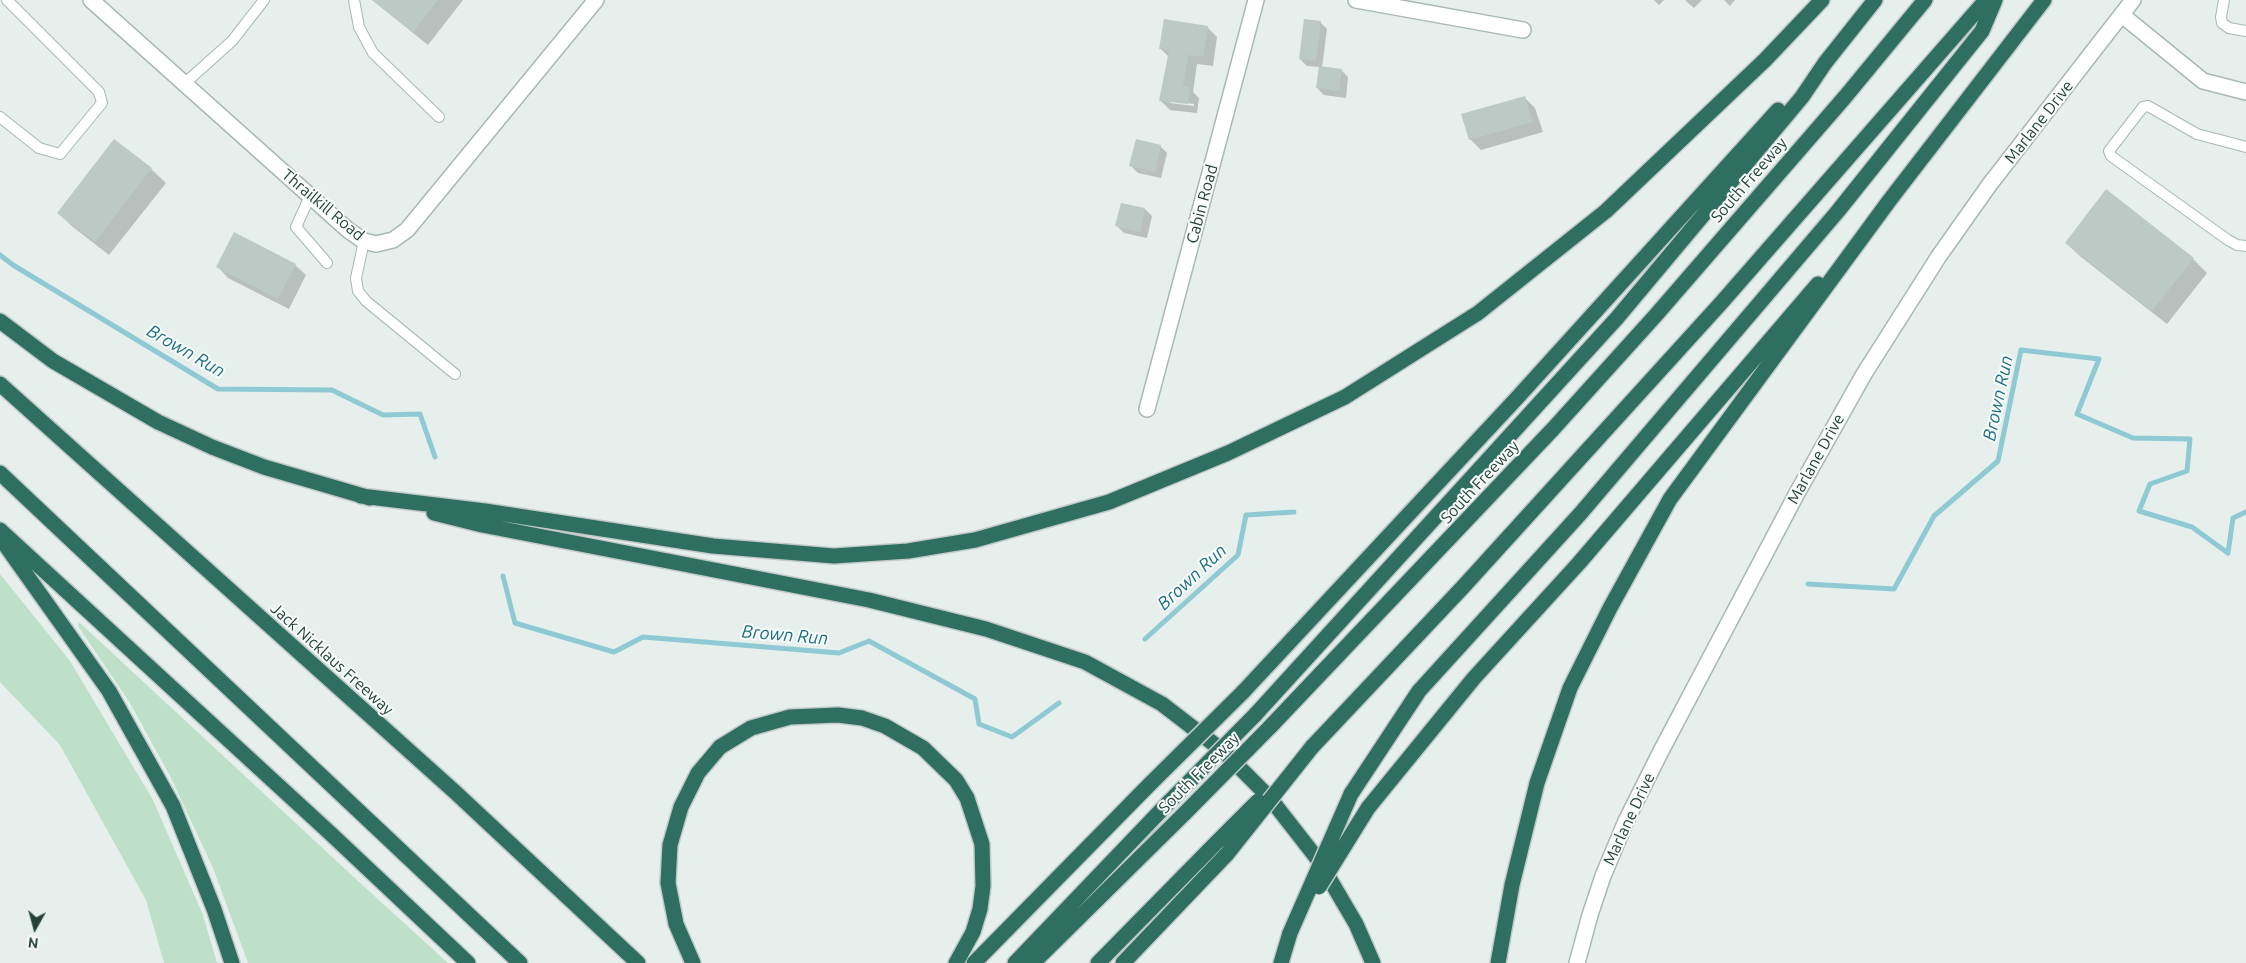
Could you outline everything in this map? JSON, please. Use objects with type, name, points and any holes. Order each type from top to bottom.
[{"type":"highway","points":[[361,496],[485,511],[713,546],[834,556],[908,551],[976,540],[1109,502],[1228,453],[1345,397],[1478,313],[1606,211],[1765,60],[1822,0]]},
{"type":"highway","points":[[1015,963],[1254,715],[1617,318],[1802,97],[1825,63],[1875,0]]},
{"type":"highway","name":"South Freeway","points":[[1033,963],[1270,726],[1566,415],[1845,97],[1925,0]]},
{"type":"highway","points":[[1123,963],[1312,747],[1463,587],[1715,309],[1986,0]]},
{"type":"highway","points":[[1281,963],[1290,933],[1351,794],[1419,690],[1580,514],[1838,211],[1982,31],[1995,0]]},
{"type":"highway","points":[[1498,963],[1512,885],[1536,783],[1570,688],[1610,608],[1670,499],[1889,201],[2044,0]]},
{"type":"highway","points":[[974,963],[1243,692],[1517,398],[1809,76],[1825,63]]},
{"type":"highway","points":[[1290,933],[1368,808],[1474,678],[1579,563],[1664,461],[1889,201]]},
{"type":"highway","points":[[0,321],[53,361],[158,422],[264,467],[361,496],[482,525],[869,600],[986,629],[1085,662],[1162,704],[1223,751],[1269,797],[1319,861],[1356,924],[1373,963]]},
{"type":"highway","name":"Jack Nicklaus Freeway","points":[[0,384],[455,792],[638,963]]},
{"type":"highway","points":[[0,473],[520,963]]},
{"type":"highway","points":[[0,530],[330,833],[468,963]]},
{"type":"highway","points":[[0,538],[109,691],[174,806],[214,909],[232,963]]},
{"type":"highway","points":[[693,963],[676,924],[668,883],[670,844],[681,807],[698,773],[720,747],[751,728],[790,717],[838,714],[862,718],[885,726],[923,748],[956,780],[967,798],[982,844],[983,886],[980,910],[972,932],[956,963]]},
{"type":"highway","points":[[1098,963],[1222,848]]},
{"type":"street","name":"Thrailkill Road","points":[[91,0],[348,230],[364,241],[376,244],[393,240],[407,230],[596,0]]},
{"type":"street","name":"Cabin Road","points":[[1147,409],[1256,0]]},
{"type":"street","points":[[1356,0],[1424,6],[1523,30]]},
{"type":"street","name":"Marlane Drive","points":[[1577,963],[1603,876],[1630,813],[1787,512],[1864,374],[1939,256],[1990,184],[2133,0]]},
{"type":"street","points":[[2122,15],[2203,81],[2246,92]]},
{"type":"lane","points":[[0,117],[39,148],[60,154],[102,103],[99,92],[7,0]]},
{"type":"lane","points":[[184,84],[232,41],[264,0]]},
{"type":"lane","points":[[354,0],[359,27],[373,53],[440,117]]},
{"type":"lane","points":[[2224,0],[2221,16],[2222,24],[2228,28],[2246,31]]},
{"type":"lane","points":[[2246,147],[2197,134],[2148,106],[2143,106],[2109,151],[2111,156],[2228,240],[2237,245],[2246,246]]},
{"type":"lane","points":[[310,196],[296,227],[326,263]]},
{"type":"lane","points":[[364,241],[356,278],[358,291],[366,302],[455,374]]},
{"type":"green space","points":[[0,574],[70,661],[153,800],[203,915],[217,963],[164,963],[146,900],[60,745],[0,682]]},
{"type":"green space","points":[[79,622],[448,963],[248,963],[213,868],[171,778],[130,703],[78,626]]},
{"type":"building","points":[[372,0],[438,0],[413,32]]},
{"type":"building","points":[[1164,19],[1208,26],[1203,57],[1188,55],[1183,86],[1190,87],[1188,104],[1159,101],[1169,50],[1159,49]]},
{"type":"building","points":[[1304,19],[1321,21],[1316,61],[1299,59]]},
{"type":"building","points":[[1319,66],[1342,69],[1339,91],[1316,88]]},
{"type":"building","points":[[1525,96],[1533,122],[1469,140],[1461,114]]},
{"type":"building","points":[[114,139],[152,168],[95,242],[57,213]]},
{"type":"building","points":[[1136,139],[1161,145],[1155,172],[1129,166]]},
{"type":"building","points":[[2106,189],[2194,258],[2152,311],[2065,243]]},
{"type":"building","points":[[1121,203],[1145,208],[1140,232],[1115,226]]},
{"type":"building","points":[[234,232],[296,264],[278,299],[216,267]]},
{"type":"waterway","name":"Brown Run","points":[[0,255],[13,265],[218,389],[332,390],[383,415],[420,414],[435,457]]},
{"type":"waterway","name":"Brown Run","points":[[1808,584],[1894,589],[1934,516],[1998,461],[2021,350],[2099,359],[2077,414],[2133,438],[2190,439],[2187,471],[2150,484],[2139,511],[2192,527],[2228,553],[2233,518],[2246,512]]},
{"type":"waterway","name":"Brown Run","points":[[1145,639],[1238,555],[1246,515],[1294,512]]},
{"type":"waterway","name":"Brown Run","points":[[503,576],[515,623],[614,652],[643,637],[839,653],[869,641],[975,699],[979,724],[1012,737],[1059,703]]}]
